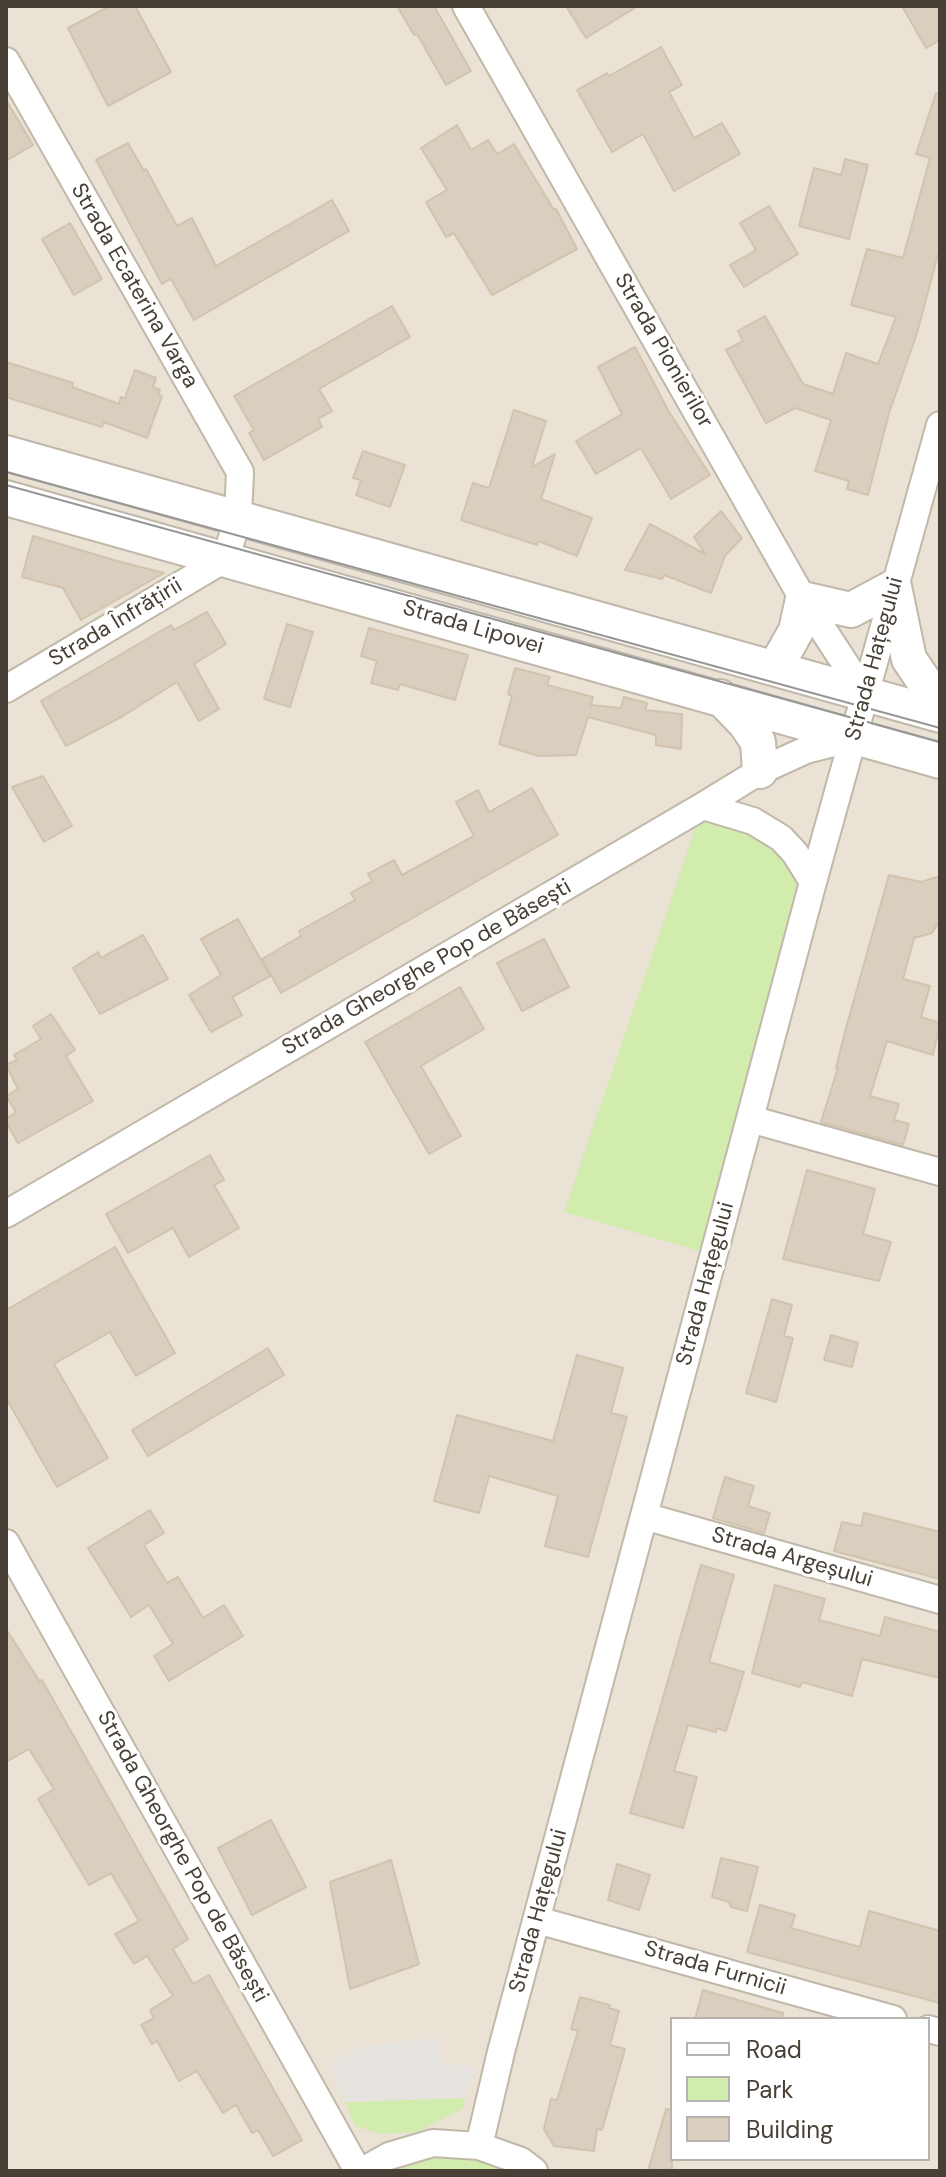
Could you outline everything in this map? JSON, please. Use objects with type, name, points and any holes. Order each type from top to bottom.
[{"type":"street","name":"Strada Pionierilor","points":[[466,6],[803,599],[865,694]]},
{"type":"street","name":"Strada Ecaterina Varga","points":[[6,61],[240,472],[238,517],[226,558]]},
{"type":"street","name":"Strada Hațegului","points":[[479,2146],[501,2052],[813,882],[940,425]]},
{"type":"street","name":"Strada Lipovei","points":[[6,453],[940,715]]},
{"type":"street","name":"Strada Lipovei","points":[[6,498],[940,761]]},
{"type":"street","name":"Strada Înfrățirii","points":[[6,689],[226,558]]},
{"type":"street","points":[[775,668],[796,631],[803,599],[851,610],[894,587],[909,659],[940,700]]},
{"type":"street","points":[[720,697],[746,724],[758,742],[760,771]]},
{"type":"street","name":"Strada Gheorghe Pop de Băsești","points":[[6,1214],[760,771],[806,750],[854,738]]},
{"type":"street","points":[[703,806],[753,821],[781,838],[795,853],[813,882]]},
{"type":"street","points":[[750,1119],[940,1172]]},
{"type":"street","name":"Strada Argeșului","points":[[644,1516],[940,1600]]},
{"type":"street","name":"Strada Gheorghe Pop de Băsești","points":[[6,1543],[360,2171]]},
{"type":"street","name":"Strada Furnicii","points":[[537,1920],[886,2017]]},
{"type":"street","points":[[360,2171],[389,2156],[433,2143],[479,2146],[521,2161],[534,2171]]},
{"type":"shaded area","points":[[6,6],[940,6],[940,2171],[6,2171]]},
{"type":"shaded area","points":[[439,2038],[441,2064],[476,2067],[465,2098],[345,2102],[330,2062],[364,2046]]},
{"type":"green space","points":[[703,806],[753,821],[813,882],[714,1255],[564,1212]]},
{"type":"green space","points":[[465,2098],[463,2109],[417,2132],[381,2134],[355,2126],[345,2102]]},
{"type":"green space","points":[[433,2143],[534,2171],[362,2171]]},
{"type":"building","points":[[110,6],[135,6],[171,72],[108,106],[68,28]]},
{"type":"building","points":[[397,6],[434,6],[471,71],[446,85]]},
{"type":"building","points":[[566,6],[638,6],[586,38]]},
{"type":"building","points":[[902,6],[940,6],[940,40],[926,48]]},
{"type":"building","points":[[661,47],[682,85],[669,92],[694,138],[722,123],[740,154],[674,191],[643,134],[612,152],[577,90]]},
{"type":"building","points":[[936,93],[940,94],[940,247],[917,333],[889,413],[868,495],[847,489],[849,481],[815,471],[831,420],[795,408],[766,423],[726,350],[743,341],[738,331],[765,316],[803,384],[833,394],[846,353],[878,364],[896,317],[851,305],[867,249],[903,258],[930,158],[916,154]]},
{"type":"building","points":[[6,100],[33,145],[6,161]]},
{"type":"building","points":[[457,125],[471,150],[488,140],[497,154],[514,144],[556,209],[577,249],[492,295],[454,233],[446,237],[426,202],[447,190],[421,148]]},
{"type":"building","points":[[128,143],[177,226],[192,218],[216,266],[332,200],[349,231],[194,320],[171,279],[162,284],[96,160]]},
{"type":"building","points":[[845,159],[868,165],[849,239],[799,226],[814,168],[841,175]]},
{"type":"building","points":[[769,206],[798,254],[744,287],[730,265],[756,250],[740,223]]},
{"type":"building","points":[[70,223],[102,279],[74,295],[42,239]]},
{"type":"building","points":[[392,306],[410,337],[319,389],[332,411],[318,419],[322,427],[264,460],[249,433],[254,430],[234,396]]},
{"type":"building","points":[[635,347],[669,412],[710,475],[671,499],[641,448],[596,474],[576,441],[622,414],[598,367]]},
{"type":"building","points":[[6,362],[73,383],[72,387],[119,404],[121,397],[125,398],[135,370],[156,378],[153,387],[160,390],[158,395],[162,396],[147,438],[104,422],[102,427],[6,397]]},
{"type":"building","points":[[514,410],[546,421],[532,467],[555,454],[541,499],[592,518],[577,556],[538,541],[537,545],[461,520],[473,483],[489,488]]},
{"type":"building","points":[[363,451],[405,465],[390,507],[356,495],[361,480],[353,478]]},
{"type":"building","points":[[721,511],[742,538],[725,556],[711,593],[664,575],[662,579],[625,570],[650,524],[705,554],[694,537]]},
{"type":"building","points":[[33,536],[164,573],[81,620],[63,588],[22,577]]},
{"type":"building","points":[[207,612],[226,644],[194,664],[219,709],[199,721],[177,682],[123,716],[66,746],[41,701],[171,625],[174,630]]},
{"type":"building","points":[[287,624],[313,632],[290,707],[264,699]]},
{"type":"building","points":[[369,628],[468,655],[455,700],[400,684],[398,690],[371,683],[377,661],[361,656]]},
{"type":"building","points":[[515,668],[550,677],[547,685],[593,697],[591,705],[621,708],[624,697],[647,703],[645,710],[682,714],[681,749],[656,745],[656,735],[588,717],[576,755],[539,756],[499,744],[512,696],[508,694]]},
{"type":"building","points":[[43,776],[72,826],[44,842],[12,787]]},
{"type":"building","points":[[532,788],[558,835],[281,993],[262,959],[301,936],[299,931],[355,900],[351,893],[372,881],[368,874],[394,860],[402,875],[474,836],[456,802],[478,790],[489,812]]},
{"type":"building","points":[[889,875],[921,882],[940,876],[940,920],[932,933],[914,938],[903,979],[930,986],[921,1017],[940,1023],[933,1055],[887,1041],[870,1096],[899,1104],[894,1120],[909,1124],[903,1145],[821,1122]]},
{"type":"building","points":[[238,919],[270,976],[232,997],[242,1015],[211,1032],[189,995],[221,975],[201,939]]},
{"type":"building","points":[[143,935],[168,979],[100,1014],[73,968],[98,952],[101,958]]},
{"type":"building","points":[[544,939],[569,987],[522,1011],[497,963]]},
{"type":"building","points":[[460,987],[484,1029],[421,1066],[461,1136],[429,1154],[365,1042]]},
{"type":"building","points":[[51,1014],[75,1050],[66,1056],[93,1101],[18,1143],[6,1122],[16,1112],[6,1096],[18,1089],[6,1065],[17,1060],[14,1055],[41,1039],[33,1026]]},
{"type":"building","points":[[210,1155],[224,1180],[214,1185],[239,1228],[189,1257],[173,1228],[128,1253],[106,1214]]},
{"type":"building","points":[[807,1170],[875,1189],[863,1234],[891,1242],[879,1281],[783,1259]]},
{"type":"building","points":[[115,1247],[175,1353],[136,1376],[110,1332],[54,1364],[108,1458],[57,1487],[6,1398],[6,1310]]},
{"type":"building","points":[[772,1299],[792,1305],[784,1336],[793,1338],[776,1402],[746,1393]]},
{"type":"building","points":[[831,1335],[858,1343],[852,1367],[824,1360]]},
{"type":"building","points":[[268,1348],[284,1375],[148,1456],[132,1430]]},
{"type":"building","points":[[577,1355],[623,1368],[611,1413],[627,1417],[588,1557],[545,1546],[558,1496],[489,1476],[479,1513],[434,1501],[457,1415],[553,1441]]},
{"type":"building","points":[[725,1477],[754,1486],[748,1506],[770,1513],[764,1533],[713,1518]]},
{"type":"building","points":[[150,1510],[164,1533],[144,1545],[167,1583],[178,1577],[203,1618],[224,1605],[243,1636],[169,1681],[154,1656],[173,1644],[149,1605],[131,1617],[88,1548]]},
{"type":"building","points":[[864,1513],[940,1532],[940,1579],[834,1551],[842,1522],[861,1526]]},
{"type":"building","points":[[701,1565],[734,1575],[709,1662],[744,1672],[726,1731],[716,1728],[716,1732],[688,1725],[674,1771],[697,1777],[683,1828],[630,1813]]},
{"type":"building","points":[[775,1585],[825,1599],[819,1620],[880,1636],[885,1617],[940,1632],[940,1678],[862,1659],[852,1696],[802,1682],[800,1687],[752,1673]]},
{"type":"building","points":[[6,1629],[40,1682],[42,1680],[188,1939],[173,1949],[193,1984],[209,1975],[302,2140],[273,2156],[258,2130],[252,2133],[236,2105],[223,2113],[197,2071],[179,2081],[157,2041],[152,2044],[141,2025],[154,2018],[150,2010],[173,1996],[147,1956],[134,1964],[115,1934],[139,1921],[111,1873],[89,1885],[38,1799],[54,1789],[29,1749],[6,1762]]},
{"type":"building","points":[[271,1820],[306,1887],[252,1915],[218,1848]]},
{"type":"building","points":[[721,1858],[758,1867],[747,1911],[712,1897]]},
{"type":"building","points":[[391,1860],[419,1964],[350,1989],[330,1882]]},
{"type":"building","points":[[617,1864],[650,1875],[639,1910],[608,1900]]},
{"type":"building","points":[[760,1905],[795,1915],[791,1928],[860,1947],[869,1911],[940,1931],[940,2003],[747,1952]]},
{"type":"building","points":[[703,1990],[783,2013],[782,2017],[696,2017]]},
{"type":"building","points":[[580,1997],[610,2005],[609,2008],[619,2011],[610,2045],[625,2049],[602,2130],[597,2129],[594,2151],[554,2146],[544,2129],[551,2099],[557,2100],[578,2031],[571,2029]]},
{"type":"building","points":[[666,2109],[670,2110],[672,2171],[648,2171]]},
{"type":"tram line","points":[[6,472],[940,728]]},
{"type":"tram line","points":[[6,485],[940,742]]}]
